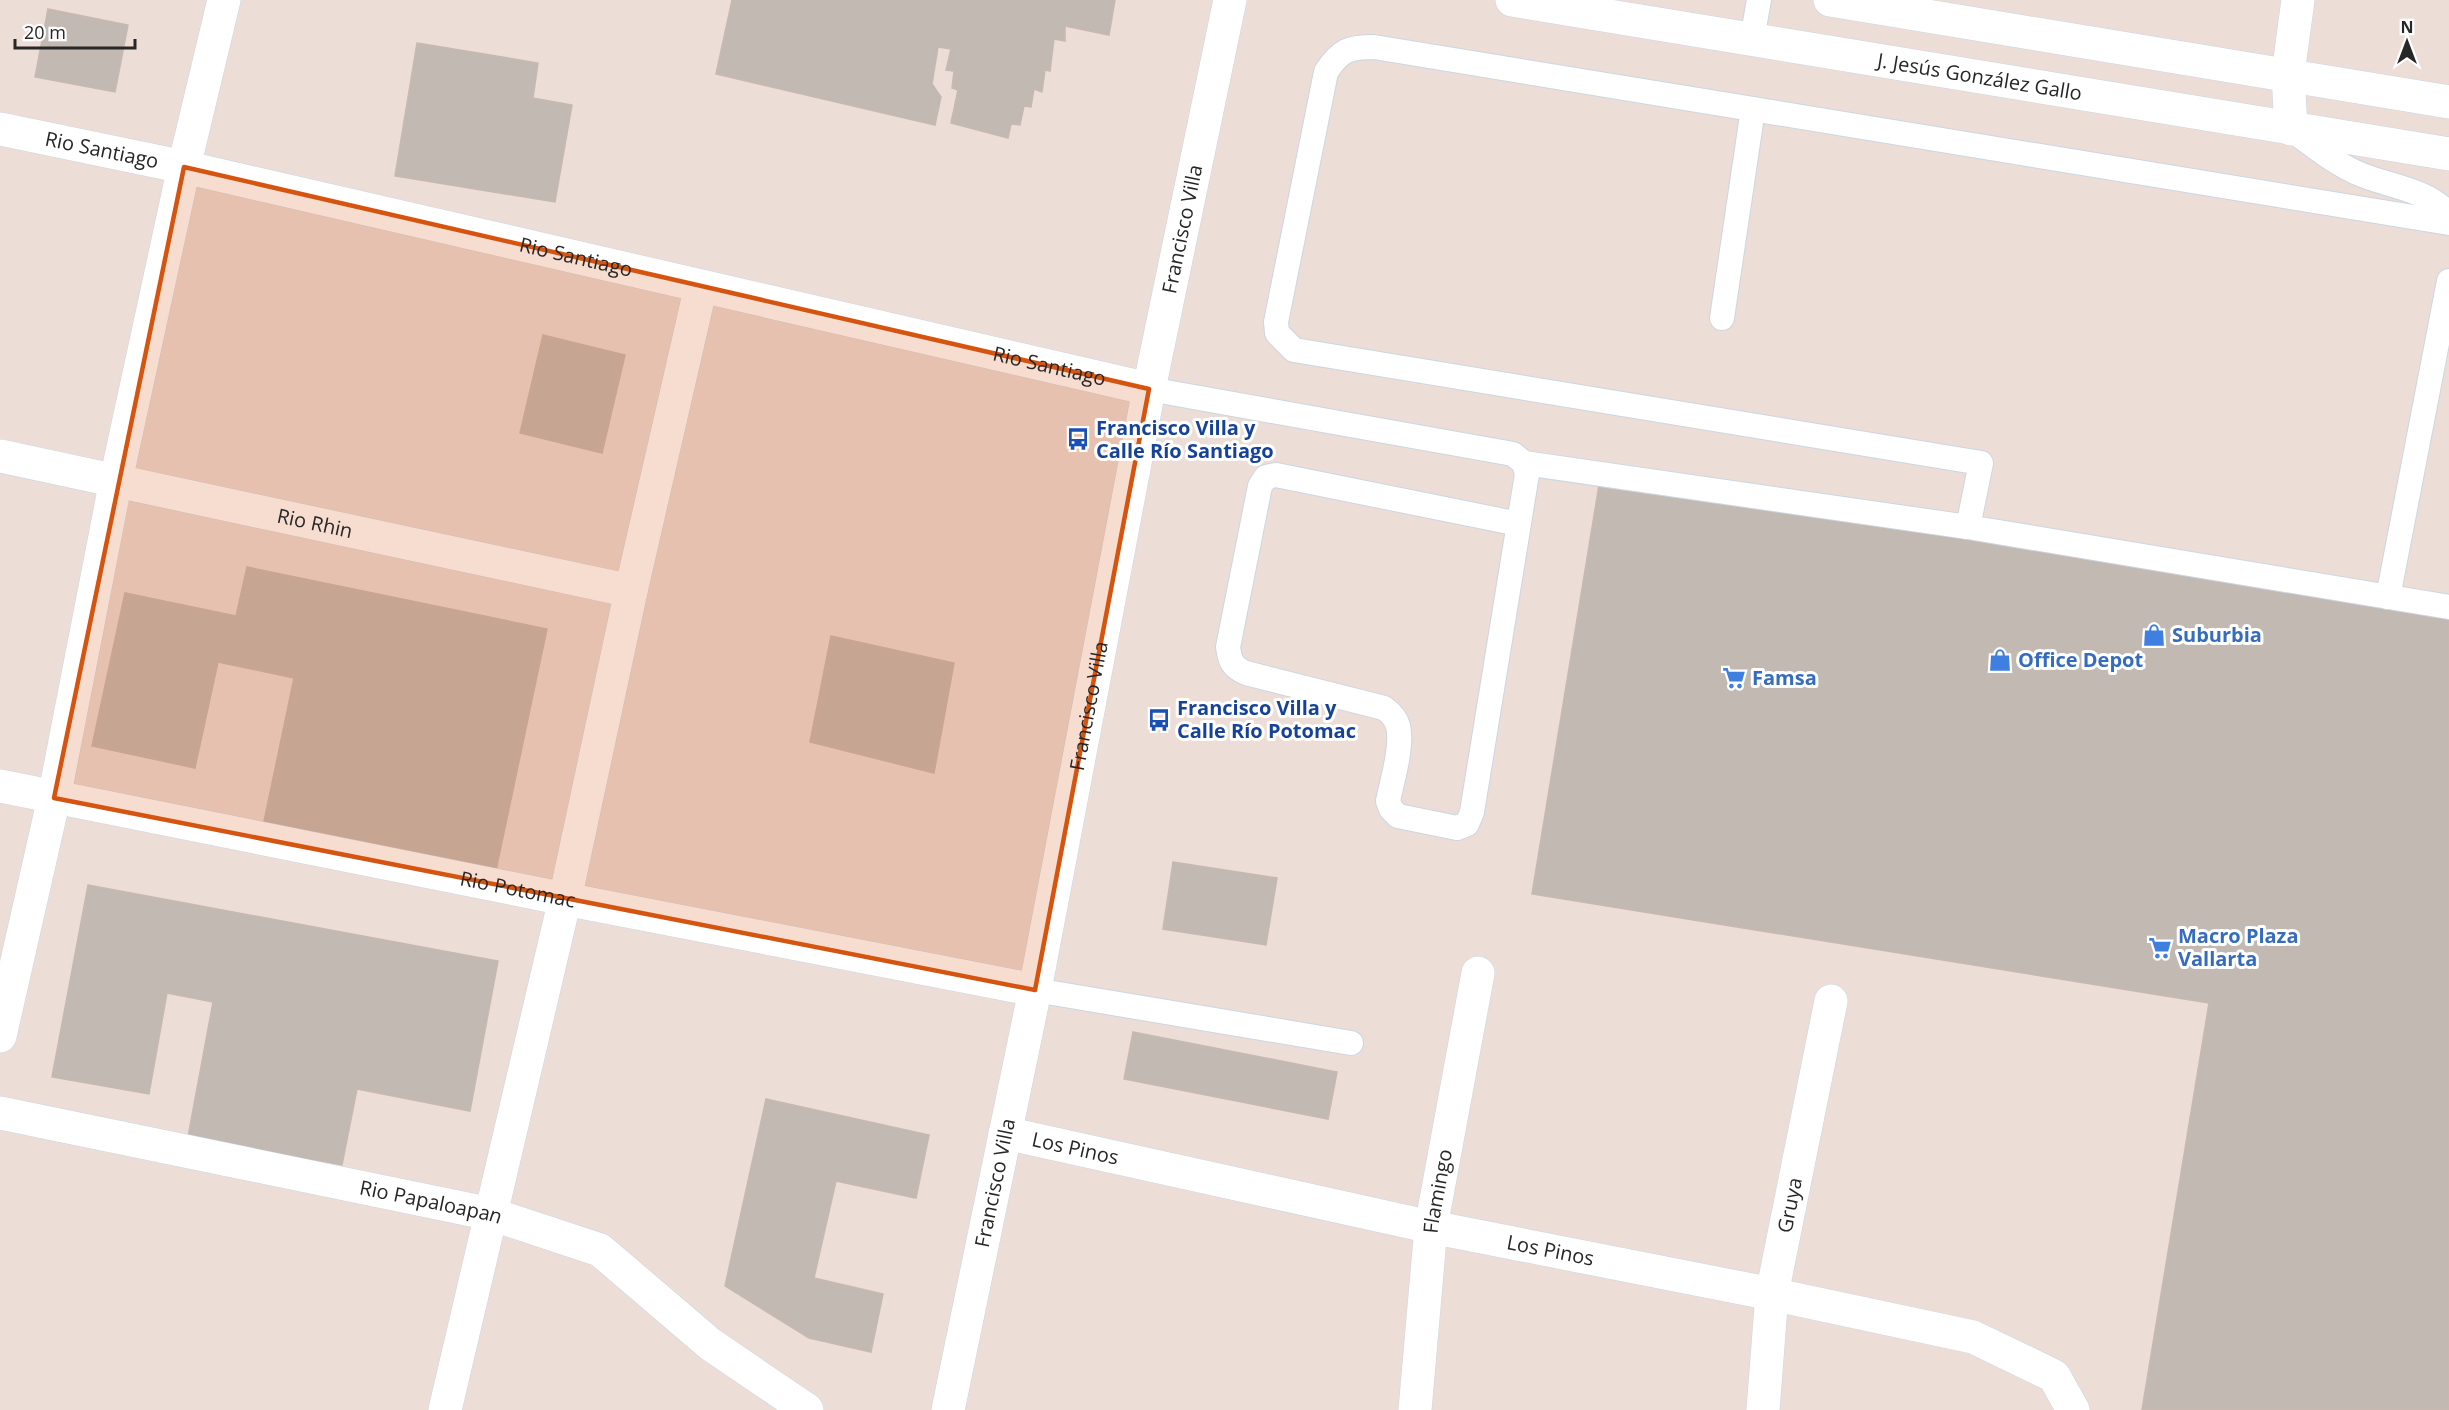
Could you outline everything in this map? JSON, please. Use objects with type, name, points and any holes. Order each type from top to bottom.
[{"type":"street","points":[[0,1036],[54,798],[116,480],[184,167],[224,0]]},
{"type":"street","name":"Francisco Villa","points":[[948,1410],[1035,990],[1149,389],[1230,0]]},
{"type":"street","name":"J. Jesús González Gallo","points":[[1512,0],[2449,154]]},
{"type":"street","points":[[1830,0],[2449,102]]},
{"type":"street","points":[[2290,129],[2288,74],[2298,0]]},
{"type":"street","name":"Rio Santiago","points":[[0,129],[184,167],[1149,389]]},
{"type":"street","points":[[445,1410],[565,900],[631,591],[701,286]]},
{"type":"street","name":"Rio Rhin","points":[[0,456],[631,591]]},
{"type":"street","name":"Rio Potomac","points":[[0,786],[565,900],[1035,990]]},
{"type":"street","name":"Flamingo","points":[[1415,1410],[1431,1227],[1478,973]]},
{"type":"street","name":"Gruya","points":[[1763,1410],[1772,1294],[1831,1001]]},
{"type":"street","name":"Rio Papaloapan","points":[[0,1113],[491,1214],[600,1250],[710,1344],[807,1410]]},
{"type":"street","name":"Los Pinos","points":[[1005,1133],[1431,1227],[1772,1294],[1973,1337],[2054,1376],[2073,1410]]},
{"type":"lane","points":[[1752,39],[1759,0]]},
{"type":"lane","points":[[1968,527],[1981,463],[1293,350],[1277,333],[1276,322],[1326,72],[1335,57],[1354,47],[1374,47],[2449,223]]},
{"type":"lane","points":[[1722,318],[1753,109]]},
{"type":"lane","points":[[2290,129],[2324,154],[2356,172],[2414,190],[2438,203],[2449,214]]},
{"type":"lane","points":[[2388,597],[2449,281]]},
{"type":"lane","points":[[1149,389],[1513,454],[1524,463],[1968,527],[2449,608]]},
{"type":"lane","points":[[1519,524],[1276,475],[1266,477],[1260,486],[1228,646],[1231,663],[1246,673],[1384,708],[1394,716],[1398,726],[1399,740],[1388,801],[1391,809],[1398,816],[1457,828],[1467,824],[1472,812],[1519,524],[1527,474],[1524,463]]},
{"type":"lane","points":[[1035,990],[1351,1043]]},
{"type":"highlighted area","points":[[184,167],[1149,389],[1035,990],[54,798]]},
{"type":"building","points":[[732,0],[1115,0],[1109,35],[1065,26],[1065,41],[1054,39],[1050,71],[1045,70],[1042,92],[1034,89],[1031,107],[1024,106],[1020,125],[1011,124],[1008,138],[951,123],[958,90],[952,88],[954,71],[946,70],[951,49],[938,47],[932,84],[941,97],[935,125],[716,74]]},
{"type":"building","points":[[48,9],[128,25],[115,92],[35,77]]},
{"type":"building","points":[[417,43],[538,63],[533,98],[572,105],[555,202],[395,176]]},
{"type":"building","points":[[543,335],[625,355],[602,453],[520,433]]},
{"type":"building","name":"Macro Plaza Vallarta","points":[[1600,479],[2449,616],[2449,1410],[2142,1410],[2209,1003],[1532,894]]},
{"type":"building","points":[[247,567],[547,629],[495,875],[263,826],[294,678],[218,662],[195,768],[92,746],[125,593],[236,616]]},
{"type":"building","points":[[831,636],[954,663],[934,773],[810,742]]},
{"type":"building","points":[[1173,862],[1277,878],[1266,945],[1163,929]]},
{"type":"building","points":[[88,885],[498,961],[470,1111],[357,1089],[342,1165],[188,1137],[213,1002],[167,993],[149,1094],[52,1077]]},
{"type":"building","points":[[1133,1032],[1337,1072],[1328,1119],[1124,1079]]},
{"type":"building","points":[[766,1099],[929,1135],[916,1198],[836,1181],[814,1278],[883,1294],[871,1352],[809,1338],[725,1286]]},
{"type":"place","name":"Francisco Villa y Calle Río Santiago","points":[[1078,439]]},
{"type":"place","name":"Suburbia","points":[[2154,635]]},
{"type":"place","name":"Office Depot","points":[[2000,660]]},
{"type":"place","name":"Famsa","points":[[1734,678]]},
{"type":"place","name":"Francisco Villa y Calle Río Potomac","points":[[1159,720]]},
{"type":"place","name":"Macro Plaza Vallarta","points":[[2160,948]]}]
